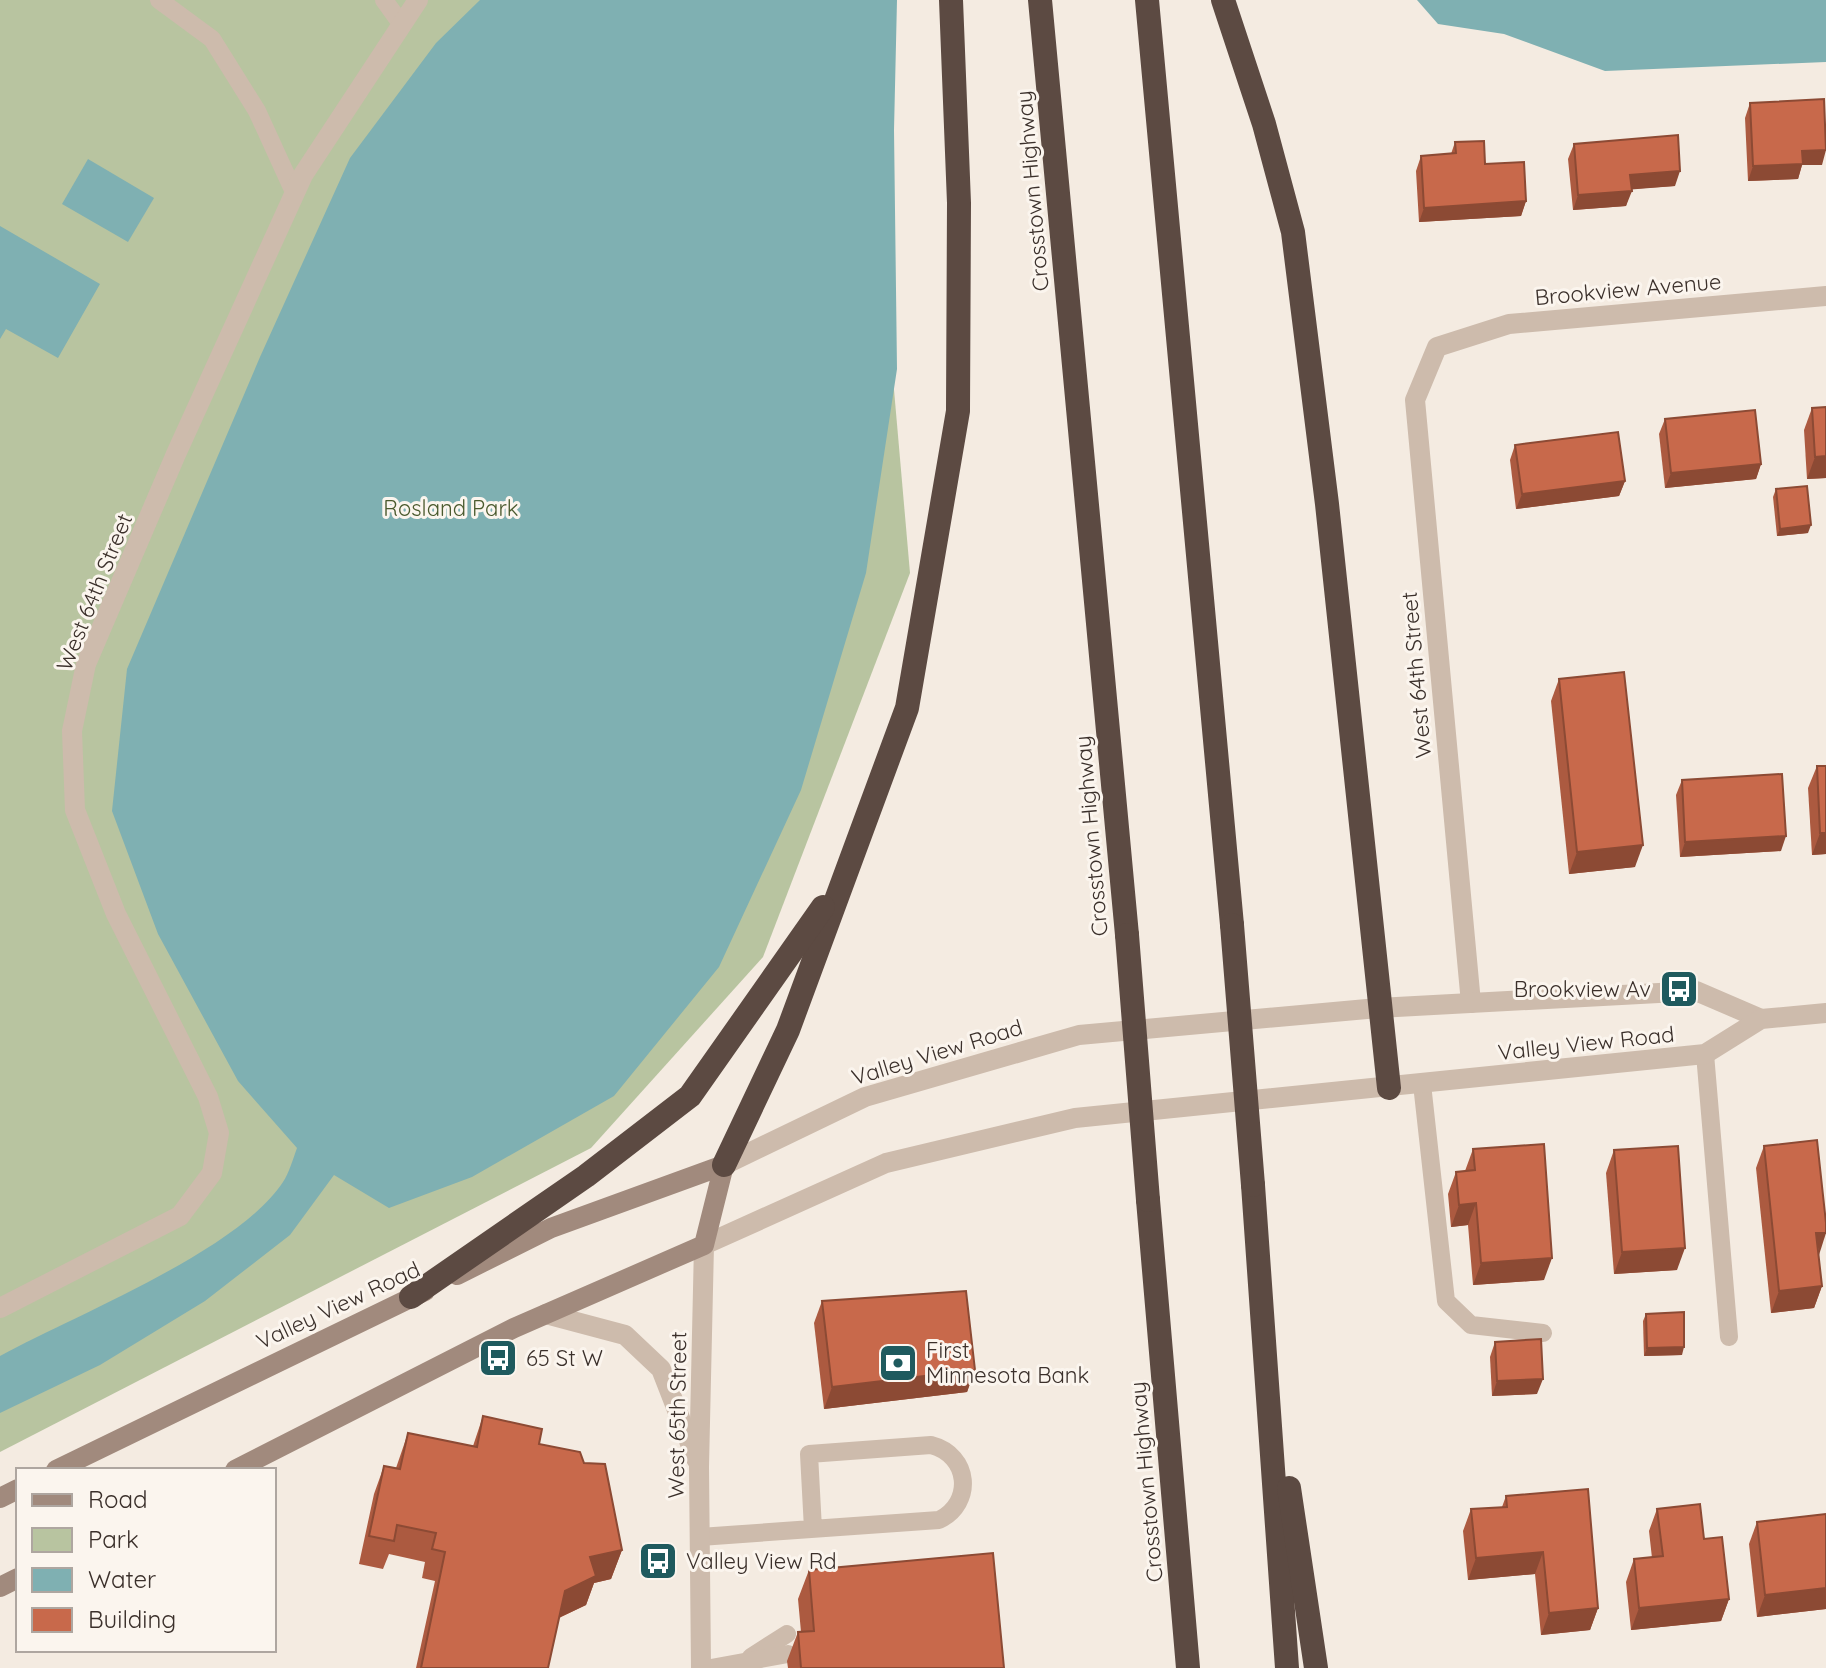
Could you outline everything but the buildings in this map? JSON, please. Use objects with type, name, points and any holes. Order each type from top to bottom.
[{"type":"highway","points":[[724,1165],[788,1030],[907,708],[958,411],[959,203],[951,0]]},
{"type":"highway","name":"Crosstown Highway","points":[[1040,0],[1127,935],[1188,1668]]},
{"type":"highway","points":[[1147,0],[1232,925],[1287,1668]]},
{"type":"highway","points":[[1223,0],[1264,124],[1293,232],[1327,504],[1378,1008],[1389,1088]]},
{"type":"highway","points":[[411,1297],[586,1176],[690,1096],[846,872]]},
{"type":"highway","points":[[1262,1308],[1316,1668]]},
{"type":"main road","name":"West 65th Street","points":[[704,1245],[724,1165]]},
{"type":"main road","name":"Valley View Road","points":[[60,1468],[551,1228],[724,1165]]},
{"type":"main road","name":"Valley View Road","points":[[239,1468],[546,1314],[704,1245]]},
{"type":"street","name":"West 64th Street","points":[[0,1308],[180,1216],[212,1173],[219,1133],[208,1097],[116,914],[75,810],[72,731],[86,664],[294,192],[418,0]]},
{"type":"street","name":"Brookview Avenue","points":[[1437,347],[1509,324],[1826,296]]},
{"type":"street","name":"West 64th Street","points":[[1437,347],[1415,400],[1471,1003]]},
{"type":"street","name":"Valley View Road","points":[[724,1165],[865,1097],[1079,1035],[1378,1008],[1696,991],[1761,1019]]},
{"type":"street","name":"Valley View Road","points":[[704,1245],[886,1163],[1075,1118],[1705,1054],[1761,1019],[1826,1013]]},
{"type":"street","name":"West 65th Street","points":[[701,1668],[699,1467],[704,1245]]},
{"type":"street","points":[[546,1314],[625,1335],[661,1369],[699,1467]]},
{"type":"lane","points":[[159,0],[212,39],[257,111],[294,192]]},
{"type":"lane","points":[[384,0],[402,25]]},
{"type":"lane","points":[[1705,1054],[1729,1337]]},
{"type":"lane","points":[[1422,1084],[1446,1301],[1471,1325],[1543,1333]]},
{"type":"lane","points":[[700,1537],[813,1529],[939,1520],[954,1513],[963,1497],[964,1478],[955,1459],[944,1449],[931,1445],[809,1454],[813,1529]]},
{"type":"lane","points":[[742,1663],[787,1634]]},
{"type":"lane","points":[[711,1668],[788,1654]]},
{"type":"green space","name":"Rosland Park","points":[[0,0],[860,0],[910,573],[763,957],[591,1148],[0,1452]]},
{"type":"water","name":"Rosland Park","points":[[480,0],[897,0],[894,130],[897,369],[866,573],[801,790],[719,967],[614,1096],[472,1177],[389,1208],[334,1175],[290,1235],[205,1301],[100,1365],[0,1413],[0,1356],[153,1280],[230,1233],[261,1208],[283,1182],[297,1148],[238,1081],[158,934],[112,811],[127,669],[260,357],[350,158],[436,43]]},
{"type":"water","points":[[1417,0],[1826,0],[1826,62],[1605,71],[1504,34],[1438,24]]},
{"type":"water","points":[[88,159],[154,198],[128,242],[62,204]]},
{"type":"water","points":[[0,226],[100,284],[58,358],[6,329],[0,339]]},
{"type":"place","name":"Brookview Av","points":[[1679,989]]},
{"type":"place","name":"65 St W","points":[[498,1358]]},
{"type":"place","name":"First Minnesota Bank","points":[[898,1363]]},
{"type":"place","name":"Valley View Rd","points":[[658,1561]]}]
